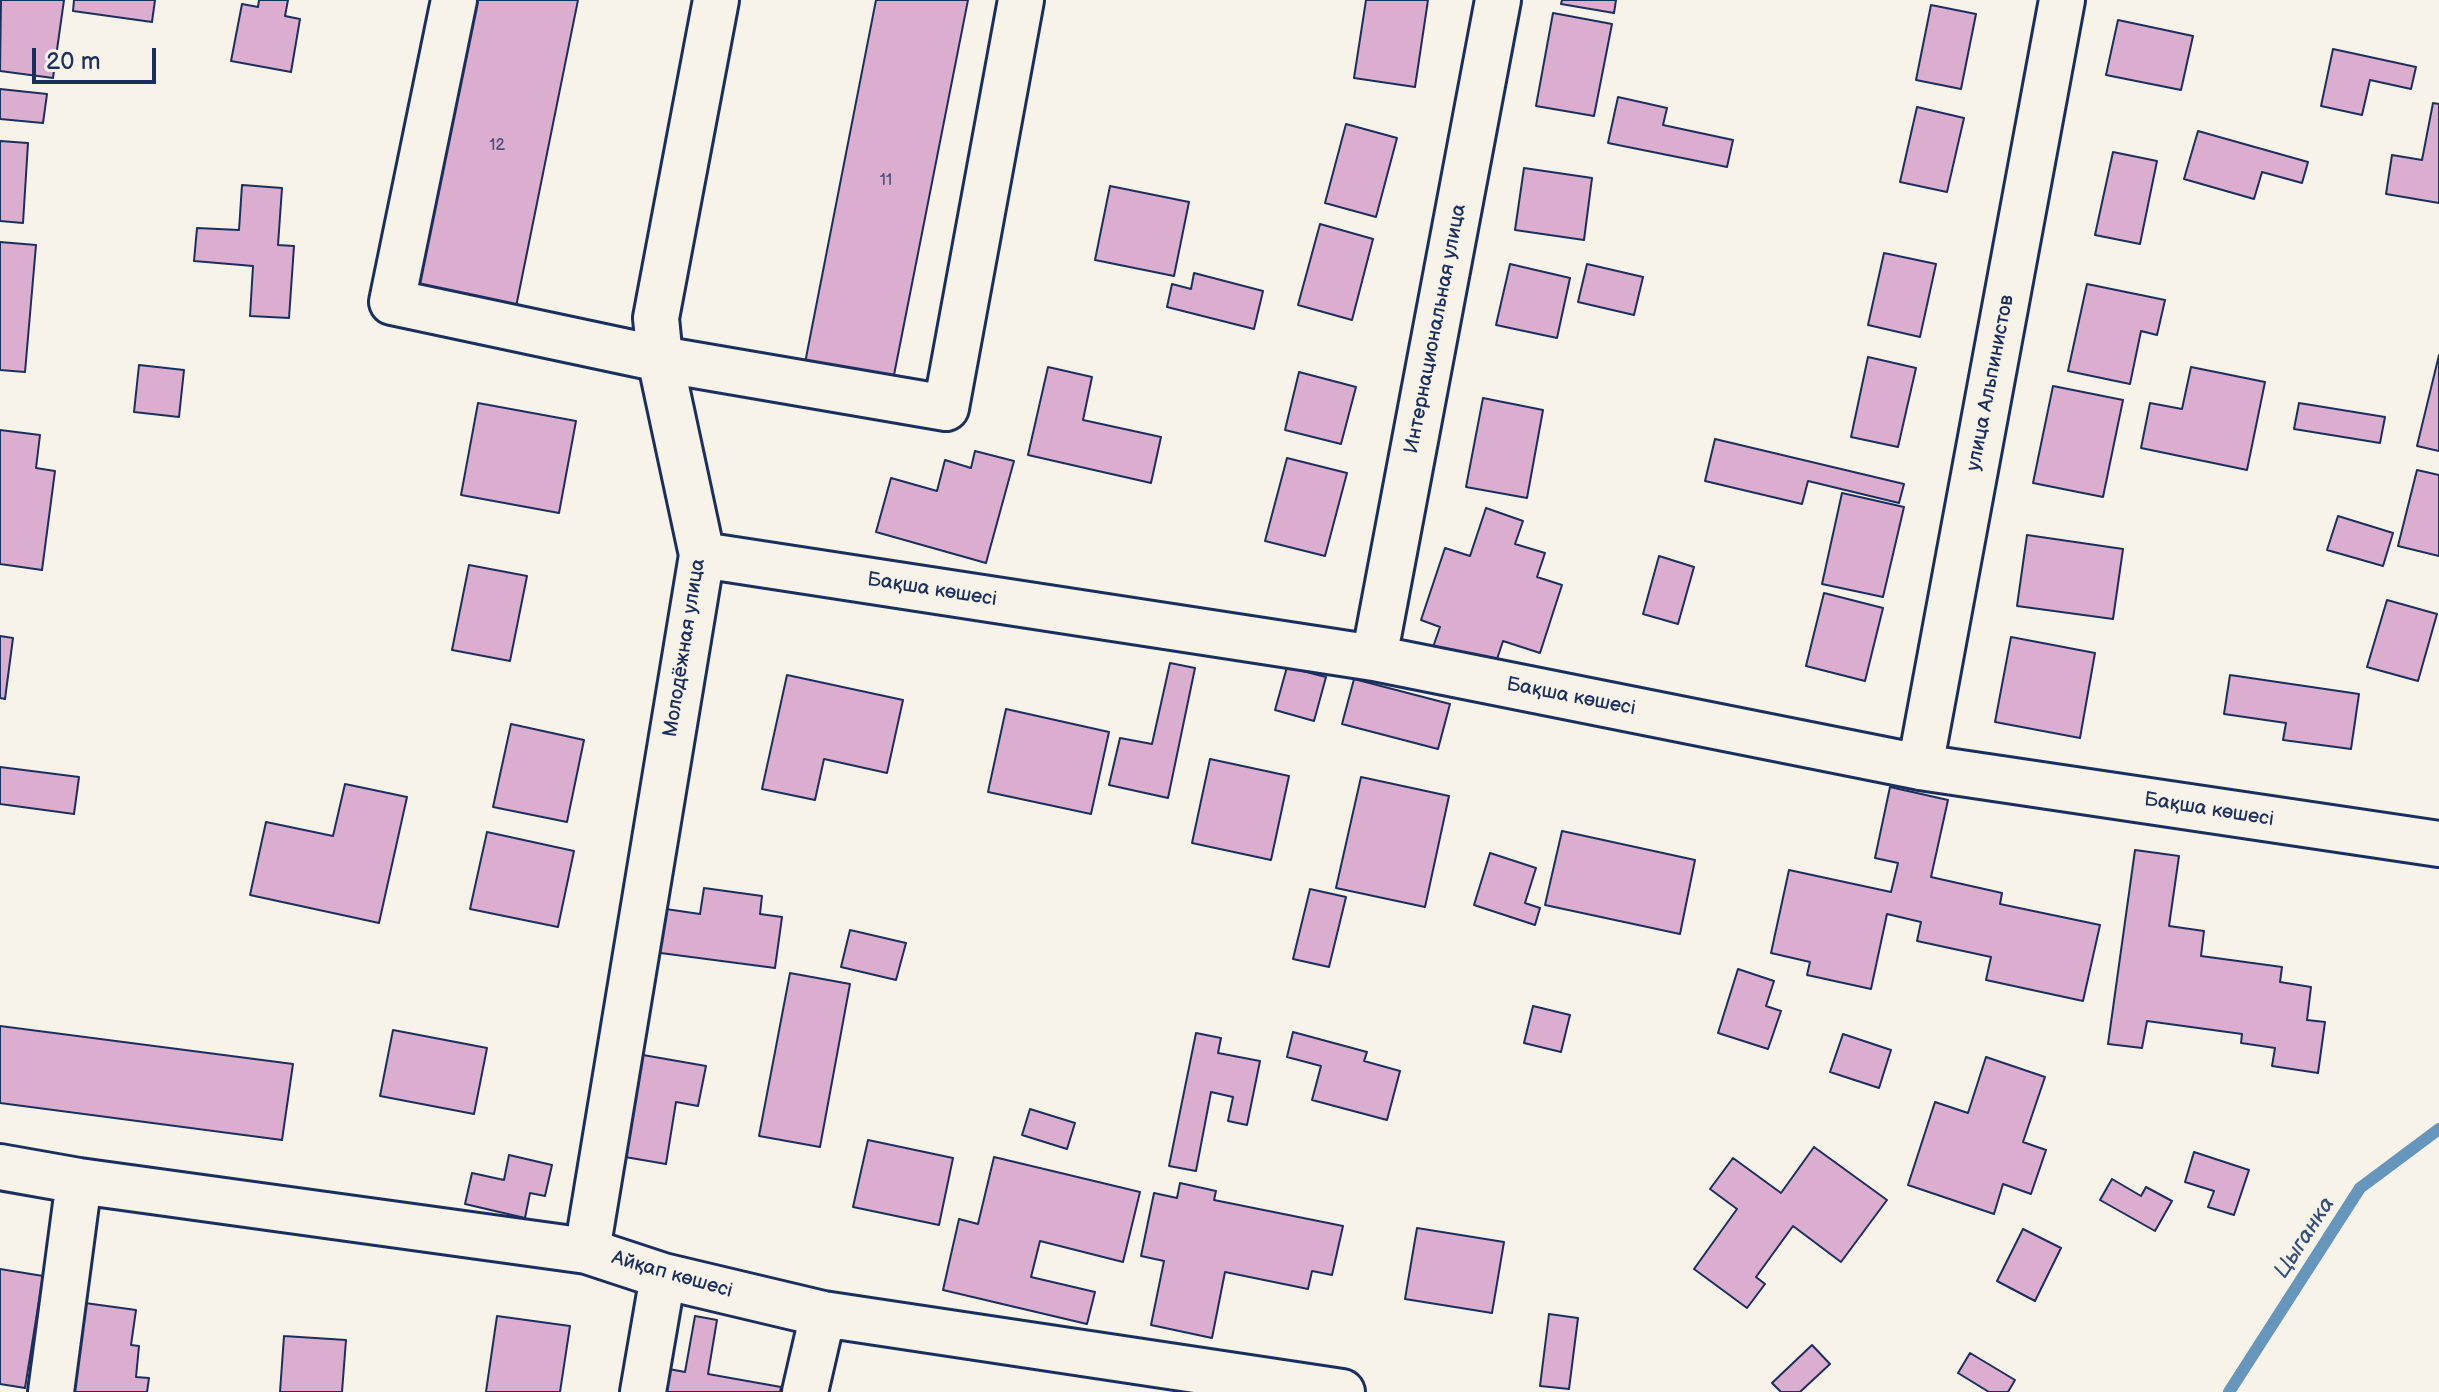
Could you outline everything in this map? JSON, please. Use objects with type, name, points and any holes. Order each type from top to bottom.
[{"type":"street","points":[[454,0],[392,302],[660,359],[946,408],[1021,0]]},
{"type":"street","name":"Молодёжная улица","points":[[587,1251],[702,555],[660,359],[656,318],[716,0]]},
{"type":"street","name":"Интернациональная улица","points":[[1374,658],[1498,0]]},
{"type":"street","name":"улица Альпинистов","points":[[1920,767],[2062,0]]},
{"type":"street","name":"Бақша көшесі","points":[[702,555],[1374,658],[1920,767],[2439,844]]},
{"type":"street","name":"Айқап көшесі","points":[[0,1167],[79,1181],[587,1251],[663,1276],[1083,1374],[1342,1392]]},
{"type":"street","points":[[51,1392],[79,1181]]},
{"type":"street","points":[[643,1392],[663,1276]]},
{"type":"street","points":[[805,1392],[823,1314]]},
{"type":"building","points":[[1,0],[64,0],[53,78],[0,71]]},
{"type":"building","points":[[74,0],[155,0],[152,22],[73,11]]},
{"type":"building","points":[[259,0],[288,0],[285,16],[300,19],[291,72],[231,61],[242,4],[258,7]]},
{"type":"building","points":[[475,0],[578,0],[515,312],[416,292]]},
{"type":"building","points":[[876,0],[968,0],[893,380],[805,363]]},
{"type":"building","points":[[1366,0],[1428,0],[1415,87],[1354,78]]},
{"type":"building","points":[[1562,0],[1616,0],[1614,13],[1561,4]]},
{"type":"building","points":[[1931,5],[1976,14],[1961,89],[1916,80]]},
{"type":"building","points":[[1553,13],[1612,24],[1594,116],[1536,106]]},
{"type":"building","points":[[2118,20],[2193,36],[2181,90],[2106,75]]},
{"type":"building","points":[[2333,49],[2416,67],[2411,89],[2370,80],[2362,115],[2321,106]]},
{"type":"building","points":[[0,89],[47,94],[43,123],[0,119]]},
{"type":"building","points":[[1618,97],[1667,108],[1663,125],[1733,140],[1727,167],[1608,143]]},
{"type":"building","points":[[2433,103],[2439,104],[2439,203],[2386,194],[2392,155],[2422,160]]},
{"type":"building","points":[[1917,107],[1964,118],[1947,192],[1900,182]]},
{"type":"building","points":[[1346,124],[1397,138],[1376,217],[1325,203]]},
{"type":"building","points":[[2198,131],[2308,162],[2302,183],[2262,172],[2254,199],[2184,179]]},
{"type":"building","points":[[0,141],[28,143],[23,223],[0,221]]},
{"type":"building","points":[[2113,152],[2157,161],[2140,244],[2095,235]]},
{"type":"building","points":[[1524,168],[1592,178],[1584,240],[1515,230]]},
{"type":"building","points":[[242,185],[282,188],[278,245],[294,246],[289,318],[250,316],[253,266],[194,261],[197,228],[239,230]]},
{"type":"building","points":[[1110,186],[1189,202],[1174,276],[1095,260]]},
{"type":"building","points":[[1320,224],[1373,239],[1352,320],[1298,305]]},
{"type":"building","points":[[0,242],[36,245],[25,372],[0,370]]},
{"type":"building","points":[[1884,253],[1936,264],[1920,337],[1868,325]]},
{"type":"building","points":[[1510,264],[1570,278],[1557,338],[1496,325]]},
{"type":"building","points":[[1587,264],[1643,277],[1634,315],[1578,302]]},
{"type":"building","points":[[1194,273],[1263,291],[1254,329],[1167,307],[1172,284],[1191,289]]},
{"type":"building","points":[[2087,284],[2165,300],[2157,335],[2141,331],[2130,384],[2068,371]]},
{"type":"building","points":[[2439,355],[2439,451],[2417,446]]},
{"type":"building","points":[[1868,357],[1916,368],[1898,447],[1851,437]]},
{"type":"building","points":[[139,365],[184,370],[179,417],[134,412]]},
{"type":"building","points":[[1048,367],[1092,377],[1083,420],[1161,437],[1151,483],[1028,455]]},
{"type":"building","points":[[2191,367],[2265,382],[2247,470],[2141,448],[2150,403],[2182,409]]},
{"type":"building","points":[[1299,372],[1356,387],[1341,444],[1285,430]]},
{"type":"building","points":[[2053,386],[2123,400],[2103,497],[2033,483]]},
{"type":"building","points":[[1483,398],[1543,410],[1527,498],[1466,487]]},
{"type":"building","points":[[478,403],[576,421],[559,513],[461,495]]},
{"type":"building","points":[[2299,403],[2385,417],[2380,443],[2294,429]]},
{"type":"building","points":[[0,430],[40,435],[36,468],[55,471],[42,570],[0,564]]},
{"type":"building","points":[[1715,439],[1904,484],[1899,503],[1808,481],[1802,504],[1705,481]]},
{"type":"building","points":[[975,451],[1014,461],[986,563],[876,532],[891,478],[937,491],[945,460],[971,468]]},
{"type":"building","points":[[1287,458],[1347,473],[1325,556],[1265,541]]},
{"type":"building","points":[[2417,470],[2439,475],[2439,556],[2398,546]]},
{"type":"building","points":[[1842,493],[1904,507],[1883,597],[1822,584]]},
{"type":"building","points":[[1486,508],[1523,521],[1515,544],[1545,553],[1537,577],[1562,585],[1540,653],[1503,641],[1493,671],[1432,650],[1440,627],[1421,620],[1445,548],[1470,556]]},
{"type":"building","points":[[2338,516],[2393,533],[2383,566],[2327,550]]},
{"type":"building","points":[[2027,535],[2123,549],[2113,619],[2017,606]]},
{"type":"building","points":[[1659,556],[1694,567],[1678,624],[1643,614]]},
{"type":"building","points":[[469,565],[527,576],[510,661],[452,650]]},
{"type":"building","points":[[1824,593],[1883,608],[1865,681],[1806,666]]},
{"type":"building","points":[[2387,600],[2437,614],[2418,681],[2367,667]]},
{"type":"building","points":[[0,636],[13,638],[5,699],[0,698]]},
{"type":"building","points":[[2011,637],[2095,653],[2080,738],[1995,722]]},
{"type":"building","points":[[1170,663],[1195,668],[1168,798],[1109,785],[1120,738],[1152,744]]},
{"type":"building","points":[[1287,667],[1326,677],[1314,721],[1275,710]]},
{"type":"building","points":[[787,675],[903,700],[887,773],[824,759],[815,800],[762,789]]},
{"type":"building","points":[[2230,675],[2359,694],[2351,749],[2283,740],[2286,723],[2224,714]]},
{"type":"building","points":[[1354,679],[1450,704],[1438,749],[1342,724]]},
{"type":"building","points":[[1006,709],[1109,732],[1091,814],[988,792]]},
{"type":"building","points":[[511,724],[584,740],[567,822],[493,807]]},
{"type":"building","points":[[1210,759],[1289,776],[1271,860],[1192,843]]},
{"type":"building","points":[[0,767],[79,777],[74,814],[0,804]]},
{"type":"building","points":[[1361,777],[1449,796],[1425,907],[1336,888]]},
{"type":"building","points":[[345,784],[407,797],[379,923],[250,895],[266,822],[333,836]]},
{"type":"building","points":[[1890,787],[1948,800],[1931,877],[2002,893],[2000,904],[2100,925],[2083,1001],[1986,980],[1991,957],[1917,941],[1921,922],[1887,914],[1871,989],[1807,975],[1810,962],[1771,953],[1789,870],[1891,892],[1898,863],[1875,858]]},
{"type":"building","points":[[1562,831],[1695,860],[1680,934],[1545,905]]},
{"type":"building","points":[[487,832],[574,851],[558,927],[470,909]]},
{"type":"building","points":[[2135,850],[2179,856],[2169,926],[2204,931],[2201,956],[2282,967],[2280,982],[2311,987],[2307,1020],[2325,1022],[2318,1073],[2272,1066],[2275,1048],[2241,1043],[2242,1034],[2147,1021],[2142,1048],[2108,1044]]},
{"type":"building","points":[[1490,853],[1536,868],[1525,903],[1540,908],[1535,925],[1474,905]]},
{"type":"building","points":[[704,888],[762,896],[760,914],[782,917],[775,968],[653,952],[659,908],[700,914]]},
{"type":"building","points":[[1310,889],[1346,897],[1329,967],[1293,959]]},
{"type":"building","points":[[850,930],[906,943],[896,980],[841,967]]},
{"type":"building","points":[[1738,969],[1774,981],[1766,1006],[1781,1011],[1768,1049],[1718,1033]]},
{"type":"building","points":[[790,973],[850,984],[820,1147],[759,1136]]},
{"type":"building","points":[[1533,1006],[1570,1015],[1561,1052],[1524,1043]]},
{"type":"building","points":[[0,1026],[293,1064],[282,1140],[0,1103]]},
{"type":"building","points":[[393,1030],[487,1048],[474,1114],[380,1096]]},
{"type":"building","points":[[1293,1032],[1367,1052],[1364,1061],[1400,1071],[1387,1120],[1312,1100],[1321,1066],[1287,1057]]},
{"type":"building","points":[[1196,1033],[1221,1038],[1218,1053],[1260,1061],[1247,1125],[1228,1121],[1233,1097],[1211,1092],[1196,1171],[1169,1166]]},
{"type":"building","points":[[1843,1034],[1891,1050],[1879,1088],[1830,1072]]},
{"type":"building","points":[[643,1055],[706,1066],[698,1106],[676,1102],[666,1164],[625,1157]]},
{"type":"building","points":[[1986,1057],[2045,1077],[2023,1142],[2046,1150],[2031,1194],[2003,1184],[1994,1214],[1908,1185],[1935,1102],[1968,1113]]},
{"type":"building","points":[[1030,1109],[1075,1123],[1067,1149],[1022,1135]]},
{"type":"building","points":[[868,1140],[953,1158],[939,1225],[853,1207]]},
{"type":"building","points":[[1814,1147],[1887,1200],[1841,1262],[1793,1226],[1756,1277],[1765,1284],[1747,1308],[1694,1269],[1737,1209],[1710,1189],[1733,1158],[1781,1193]]},
{"type":"building","points":[[2194,1152],[2249,1170],[2234,1215],[2208,1207],[2214,1191],[2185,1182]]},
{"type":"building","points":[[509,1155],[552,1165],[545,1196],[530,1193],[525,1218],[465,1204],[472,1173],[504,1180]]},
{"type":"building","points":[[994,1157],[1140,1192],[1123,1262],[1040,1241],[1031,1277],[1095,1292],[1087,1324],[943,1290],[959,1219],[978,1224]]},
{"type":"building","points":[[2112,1179],[2141,1196],[2146,1187],[2172,1201],[2155,1231],[2100,1200]]},
{"type":"building","points":[[1180,1183],[1216,1191],[1214,1200],[1343,1226],[1332,1275],[1312,1271],[1308,1289],[1225,1272],[1212,1338],[1151,1325],[1164,1261],[1141,1256],[1154,1193],[1177,1198]]},
{"type":"building","points":[[1417,1228],[1504,1242],[1492,1313],[1405,1299]]},
{"type":"building","points":[[2023,1229],[2061,1248],[2035,1301],[1997,1281]]},
{"type":"building","points":[[0,1269],[43,1276],[25,1388],[0,1384]]},
{"type":"building","points":[[85,1303],[136,1310],[131,1345],[139,1346],[136,1377],[149,1378],[147,1392],[73,1392]]},
{"type":"building","points":[[1549,1314],[1578,1318],[1569,1389],[1540,1386]]},
{"type":"building","points":[[497,1316],[570,1326],[560,1392],[486,1392]]},
{"type":"building","points":[[695,1316],[717,1320],[708,1374],[781,1387],[780,1392],[665,1392],[669,1369],[685,1372]]},
{"type":"building","points":[[284,1336],[346,1340],[342,1392],[280,1392]]},
{"type":"building","points":[[1812,1345],[1830,1364],[1800,1392],[1781,1392],[1772,1383]]},
{"type":"building","points":[[1970,1353],[2015,1380],[2008,1392],[1989,1392],[1958,1373]]},
{"type":"waterway","name":"Цыганка","points":[[2229,1392],[2360,1188],[2439,1129]]}]
